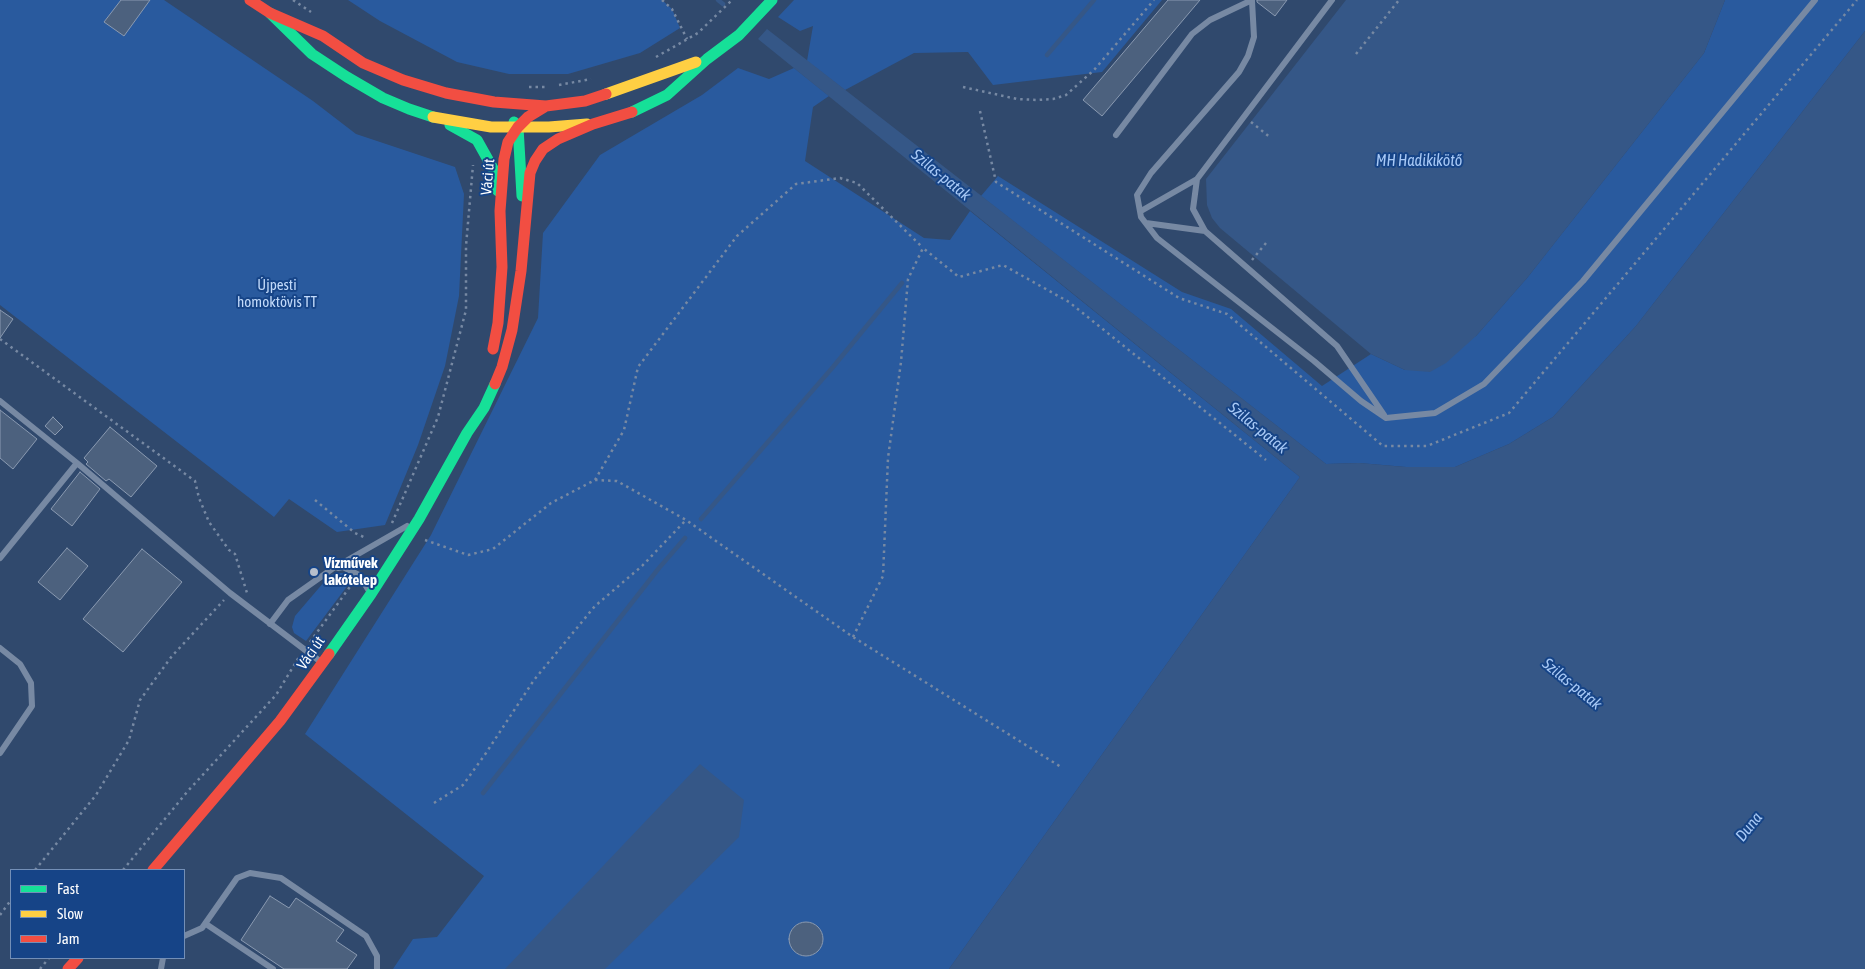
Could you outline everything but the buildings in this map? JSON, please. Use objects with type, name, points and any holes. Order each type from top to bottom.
[{"type":"main road","points":[[250,0],[270,13],[323,36],[363,63],[403,80],[446,93],[494,102],[546,106]]},
{"type":"main road","name":"Váci út","points":[[154,869],[280,721],[323,663],[371,594],[419,519],[467,433],[484,408],[502,367],[512,330],[521,271],[530,173],[543,149],[558,139],[593,124],[631,112],[667,95],[707,59],[739,35],[769,4]]},
{"type":"main road","points":[[270,13],[312,54],[347,77],[383,98],[438,118],[477,140],[496,174],[500,212]]},
{"type":"main road","name":"Váci út","points":[[490,364],[498,323],[502,267],[500,212],[504,159],[508,142],[518,127],[528,117],[546,106],[585,101],[707,59]]},
{"type":"main road","points":[[494,102],[518,127],[518,153],[525,219]]},
{"type":"main road","points":[[438,118],[491,126],[518,127],[593,124]]},
{"type":"main road","name":"Váci út","points":[[467,433],[484,381]]},
{"type":"main road","points":[[68,969],[77,959]]},
{"type":"lane","points":[[1116,135],[1192,34],[1210,20],[1252,0],[1254,37],[1248,56],[1239,72],[1151,173],[1137,194],[1141,217],[1157,238],[1314,361],[1361,401],[1386,418],[1435,414],[1484,384],[1582,281],[1815,0]]},
{"type":"lane","points":[[1141,211],[1196,179],[1332,0]]},
{"type":"lane","points":[[1196,179],[1193,209],[1205,231],[1337,346],[1386,418]]},
{"type":"lane","points":[[1146,223],[1205,231]]},
{"type":"lane","points":[[0,401],[77,463],[230,593],[323,663]]},
{"type":"lane","points":[[0,558],[77,463]]},
{"type":"lane","points":[[270,624],[288,600],[332,569],[419,519]]},
{"type":"lane","points":[[332,569],[343,567],[359,575],[371,594]]},
{"type":"lane","points":[[0,648],[20,664],[31,683],[32,706],[0,753]]},
{"type":"lane","points":[[185,936],[202,928],[206,924],[237,878],[250,873],[281,878],[366,936],[377,956],[377,969]]},
{"type":"lane","points":[[206,924],[273,969]]},
{"type":"path","points":[[293,0],[315,14]]},
{"type":"path","points":[[662,0],[672,9],[687,39]]},
{"type":"path","points":[[653,59],[698,33],[732,0]]},
{"type":"path","points":[[963,87],[1027,100],[1053,99],[1066,95],[1094,70],[1154,0]]},
{"type":"path","points":[[1356,54],[1399,0]]},
{"type":"path","points":[[980,111],[996,182],[1179,298],[1227,314],[1383,446],[1427,446],[1509,413],[1857,0]]},
{"type":"path","points":[[557,86],[592,79]]},
{"type":"path","points":[[522,87],[548,87]]},
{"type":"path","points":[[1244,117],[1271,138]]},
{"type":"path","points":[[315,500],[355,533],[382,540],[438,417],[466,310],[466,246],[473,168],[477,153],[482,147]]},
{"type":"path","points":[[595,480],[624,430],[638,367],[737,236],[796,184],[840,178],[857,183],[923,248],[959,277],[1003,265],[1069,302],[1266,460]]},
{"type":"path","points":[[1246,266],[1266,243]]},
{"type":"path","points":[[853,637],[883,576],[888,458],[908,279],[923,248]]},
{"type":"path","points":[[0,339],[195,481],[208,522],[235,554],[250,603],[255,613]]},
{"type":"path","points":[[410,533],[434,544],[468,555],[493,549],[552,503],[595,480],[617,481],[686,520],[853,637],[1061,767]]},
{"type":"path","points":[[434,803],[463,785],[534,680],[595,606],[642,566],[686,520]]},
{"type":"path","points":[[124,869],[187,792],[276,695],[304,650],[359,575]]},
{"type":"path","points":[[35,869],[100,787],[129,740],[140,700],[172,656],[230,593]]},
{"type":"path","points":[[0,915],[10,901]]},
{"type":"path","points":[[40,969],[48,959]]},
{"type":"path","points":[[45,963],[50,965]]},
{"type":"green space","name":"Újpesti homoktövis TT","points":[[0,0],[164,0],[313,101],[356,134],[455,167],[464,194],[459,296],[445,366],[418,445],[385,525],[337,532],[289,499],[274,517],[0,305]]},
{"type":"green space","points":[[348,0],[662,0],[672,9],[680,28],[640,53],[568,74],[509,74],[457,62],[380,21]]},
{"type":"green space","points":[[794,0],[1162,0],[1102,72],[993,85],[968,52],[914,53],[845,90],[807,61],[813,26],[800,31],[778,17]]},
{"type":"green space","points":[[1725,0],[1865,0],[1865,31],[1636,326],[1553,417],[1509,444],[1455,467],[1406,467],[1359,463],[1326,464],[981,196],[998,176],[1182,292],[1231,309],[1322,386],[1371,354],[1405,370],[1476,336],[1527,278],[1704,53]]},
{"type":"green space","points":[[738,68],[769,79],[794,68],[829,96],[813,107],[805,161],[924,238],[950,240],[970,211],[1300,477],[949,969],[393,969],[413,939],[437,937],[484,876],[305,734],[431,535],[538,318],[543,233],[600,155],[702,95]]},
{"type":"green space","points":[[345,573],[354,577],[306,641],[294,633],[292,627],[295,616],[330,575]]},
{"type":"water","name":"MH Hadikikötő","points":[[1346,0],[1725,0],[1704,53],[1527,278],[1476,336],[1446,363],[1430,372],[1405,370],[1371,354],[1220,228],[1212,218],[1207,205],[1206,179]]},
{"type":"water","name":"Duna","points":[[767,29],[1326,464],[1359,463],[1406,467],[1455,467],[1509,444],[1553,417],[1636,326],[1865,31],[1865,969],[949,969],[1300,477],[758,39]]},
{"type":"water","points":[[700,764],[744,800],[739,837],[605,969],[505,969]]},
{"type":"waterway","name":"Szilas-patak","points":[[718,0],[723,4]]},
{"type":"waterway","points":[[1047,55],[1094,0]]},
{"type":"waterway","points":[[701,519],[833,367],[902,283]]},
{"type":"waterway","points":[[483,793],[659,568],[685,538]]},
{"type":"traffic: fast","points":[[632,112],[667,95],[707,59],[739,35],[772,0]]},
{"type":"traffic: fast","points":[[270,13],[312,54],[347,77],[383,98],[433,117]]},
{"type":"traffic: fast","points":[[514,122],[518,127],[522,196]]},
{"type":"traffic: fast","points":[[450,125],[477,140],[496,174],[498,191]]},
{"type":"traffic: fast","points":[[329,654],[371,594],[419,519],[467,433],[484,408],[495,384]]},
{"type":"traffic: slow","points":[[606,94],[696,62]]},
{"type":"traffic: slow","points":[[433,117],[491,127],[549,127],[587,124]]},
{"type":"traffic: jam","points":[[250,0],[270,13],[323,36],[363,63],[403,80],[446,93],[494,102],[546,106]]},
{"type":"traffic: jam","points":[[493,349],[498,323],[502,267],[500,211],[504,159],[508,142],[518,127],[528,117],[546,106],[585,101],[606,94]]},
{"type":"traffic: jam","points":[[495,384],[502,367],[512,330],[521,271],[530,173],[535,161],[543,149],[558,139],[593,124],[632,112]]},
{"type":"traffic: jam","points":[[154,869],[280,721],[329,654]]},
{"type":"traffic: jam","points":[[68,969],[77,959]]},
{"type":"place","name":"Vízművek lakótelep","points":[[314,572]]}]
